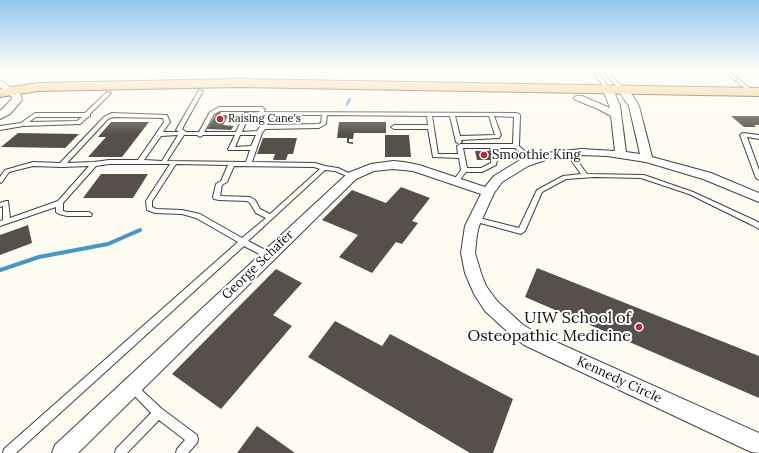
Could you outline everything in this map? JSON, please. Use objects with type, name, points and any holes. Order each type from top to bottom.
[{"type":"main road","points":[[8,93],[29,95],[103,93]]},
{"type":"main road","points":[[449,93],[579,98],[618,94]]},
{"type":"main road","points":[[593,93],[757,95]]},
{"type":"street","points":[[0,116],[18,100],[17,96],[7,93]]},
{"type":"street","points":[[621,155],[615,106],[618,94],[634,106],[646,159]]},
{"type":"street","points":[[579,98],[602,107],[616,115]]},
{"type":"street","name":"Kennedy Circle","points":[[759,198],[707,176],[646,159],[591,152],[550,155],[532,160],[516,167],[498,179],[488,192],[475,219],[468,244],[468,253],[473,273],[480,289],[491,306],[516,329],[530,339],[759,444]]},
{"type":"street","name":"George Schafer","points":[[63,453],[352,176],[371,168],[398,165],[460,176],[488,192]]},
{"type":"lane","points":[[0,128],[23,124],[75,124],[81,122],[109,93]]},
{"type":"lane","points":[[182,134],[179,130],[200,93]]},
{"type":"lane","points":[[200,135],[212,114],[219,109],[262,109],[263,114]]},
{"type":"lane","points":[[248,164],[259,133],[272,113]]},
{"type":"lane","points":[[253,148],[232,149],[247,114],[272,113],[517,115],[516,146]]},
{"type":"lane","points":[[23,124],[32,116],[39,114],[88,115]]},
{"type":"lane","points":[[264,127],[319,126],[322,124],[325,114]]},
{"type":"lane","points":[[429,114],[435,156],[462,156]]},
{"type":"lane","points":[[452,114],[462,156],[460,176],[482,170],[494,164],[495,155],[492,146]]},
{"type":"lane","points":[[62,165],[106,118],[112,115],[165,116],[167,122],[140,162]]},
{"type":"lane","points":[[458,138],[497,137],[498,135],[491,115]]},
{"type":"lane","points":[[394,127],[431,128]]},
{"type":"lane","points":[[159,134],[200,135],[259,133]]},
{"type":"lane","points":[[163,163],[182,134]]},
{"type":"lane","points":[[759,137],[742,135],[759,178]]},
{"type":"lane","points":[[460,146],[516,146],[532,160]]},
{"type":"lane","points":[[569,153],[585,175]]},
{"type":"lane","points":[[0,181],[7,171],[33,164],[62,165],[109,162],[315,165],[324,168],[336,169],[352,176]]},
{"type":"lane","points":[[174,163],[149,201],[149,208],[155,211],[182,212],[198,216],[268,255]]},
{"type":"lane","points":[[232,163],[224,182],[219,184],[216,197],[248,199],[253,202],[258,211],[271,217]]},
{"type":"lane","points":[[0,224],[60,203],[94,164]]},
{"type":"lane","points":[[8,453],[324,168]]},
{"type":"lane","points":[[475,219],[521,232],[539,191],[565,177],[585,175],[642,176],[691,192],[754,223],[759,227]]},
{"type":"lane","points":[[0,205],[6,203],[7,222]]},
{"type":"lane","points":[[60,203],[60,212],[67,214],[89,214]]},
{"type":"lane","points":[[132,387],[158,413],[193,439],[181,453]]},
{"type":"lane","points":[[120,453],[158,413]]},
{"type":"building","points":[[217,112],[221,112],[220,115],[229,115],[223,125],[234,126],[231,130],[207,129]]},
{"type":"building","points":[[731,116],[759,116],[759,125],[754,125],[756,127],[744,127]]},
{"type":"building","points":[[111,122],[149,122],[122,157],[88,157],[106,137],[98,137]]},
{"type":"building","points":[[339,122],[386,122],[386,133],[354,133],[353,139],[349,139],[349,142],[353,142],[353,144],[347,143],[347,138],[337,138]]},
{"type":"building","points":[[18,133],[79,134],[65,148],[1,147]]},
{"type":"building","points":[[385,135],[409,135],[411,157],[385,157]]},
{"type":"building","points":[[263,138],[297,138],[293,154],[288,154],[286,160],[273,160],[275,154],[257,154]]},
{"type":"building","name":"Smoothie King","points":[[475,151],[490,151],[493,160],[477,160]]},
{"type":"building","points":[[101,174],[148,174],[133,198],[83,198]]},
{"type":"building","points":[[401,187],[430,198],[412,221],[418,223],[402,244],[396,242],[372,273],[339,257],[358,235],[322,220],[352,190],[386,203]]},
{"type":"building","points":[[28,225],[32,243],[0,255],[0,235]]},
{"type":"building","name":"UIW School of Osteopathic Medicine","points":[[537,268],[759,356],[759,398],[525,297]]},
{"type":"building","points":[[276,269],[302,283],[273,315],[292,326],[221,409],[172,374]]},
{"type":"building","points":[[335,321],[382,346],[390,334],[513,399],[493,453],[470,453],[308,357]]},
{"type":"building","points":[[257,426],[295,453],[237,453]]},
{"type":"waterway","points":[[347,104],[350,99]]},
{"type":"waterway","points":[[0,270],[39,257],[108,244],[140,230]]},
{"type":"place","name":"Raising Cane's","points":[[220,119]]},
{"type":"place","name":"Smoothie King","points":[[484,155]]},
{"type":"place","name":"UIW School of Osteopathic Medicine","points":[[639,327]]}]
